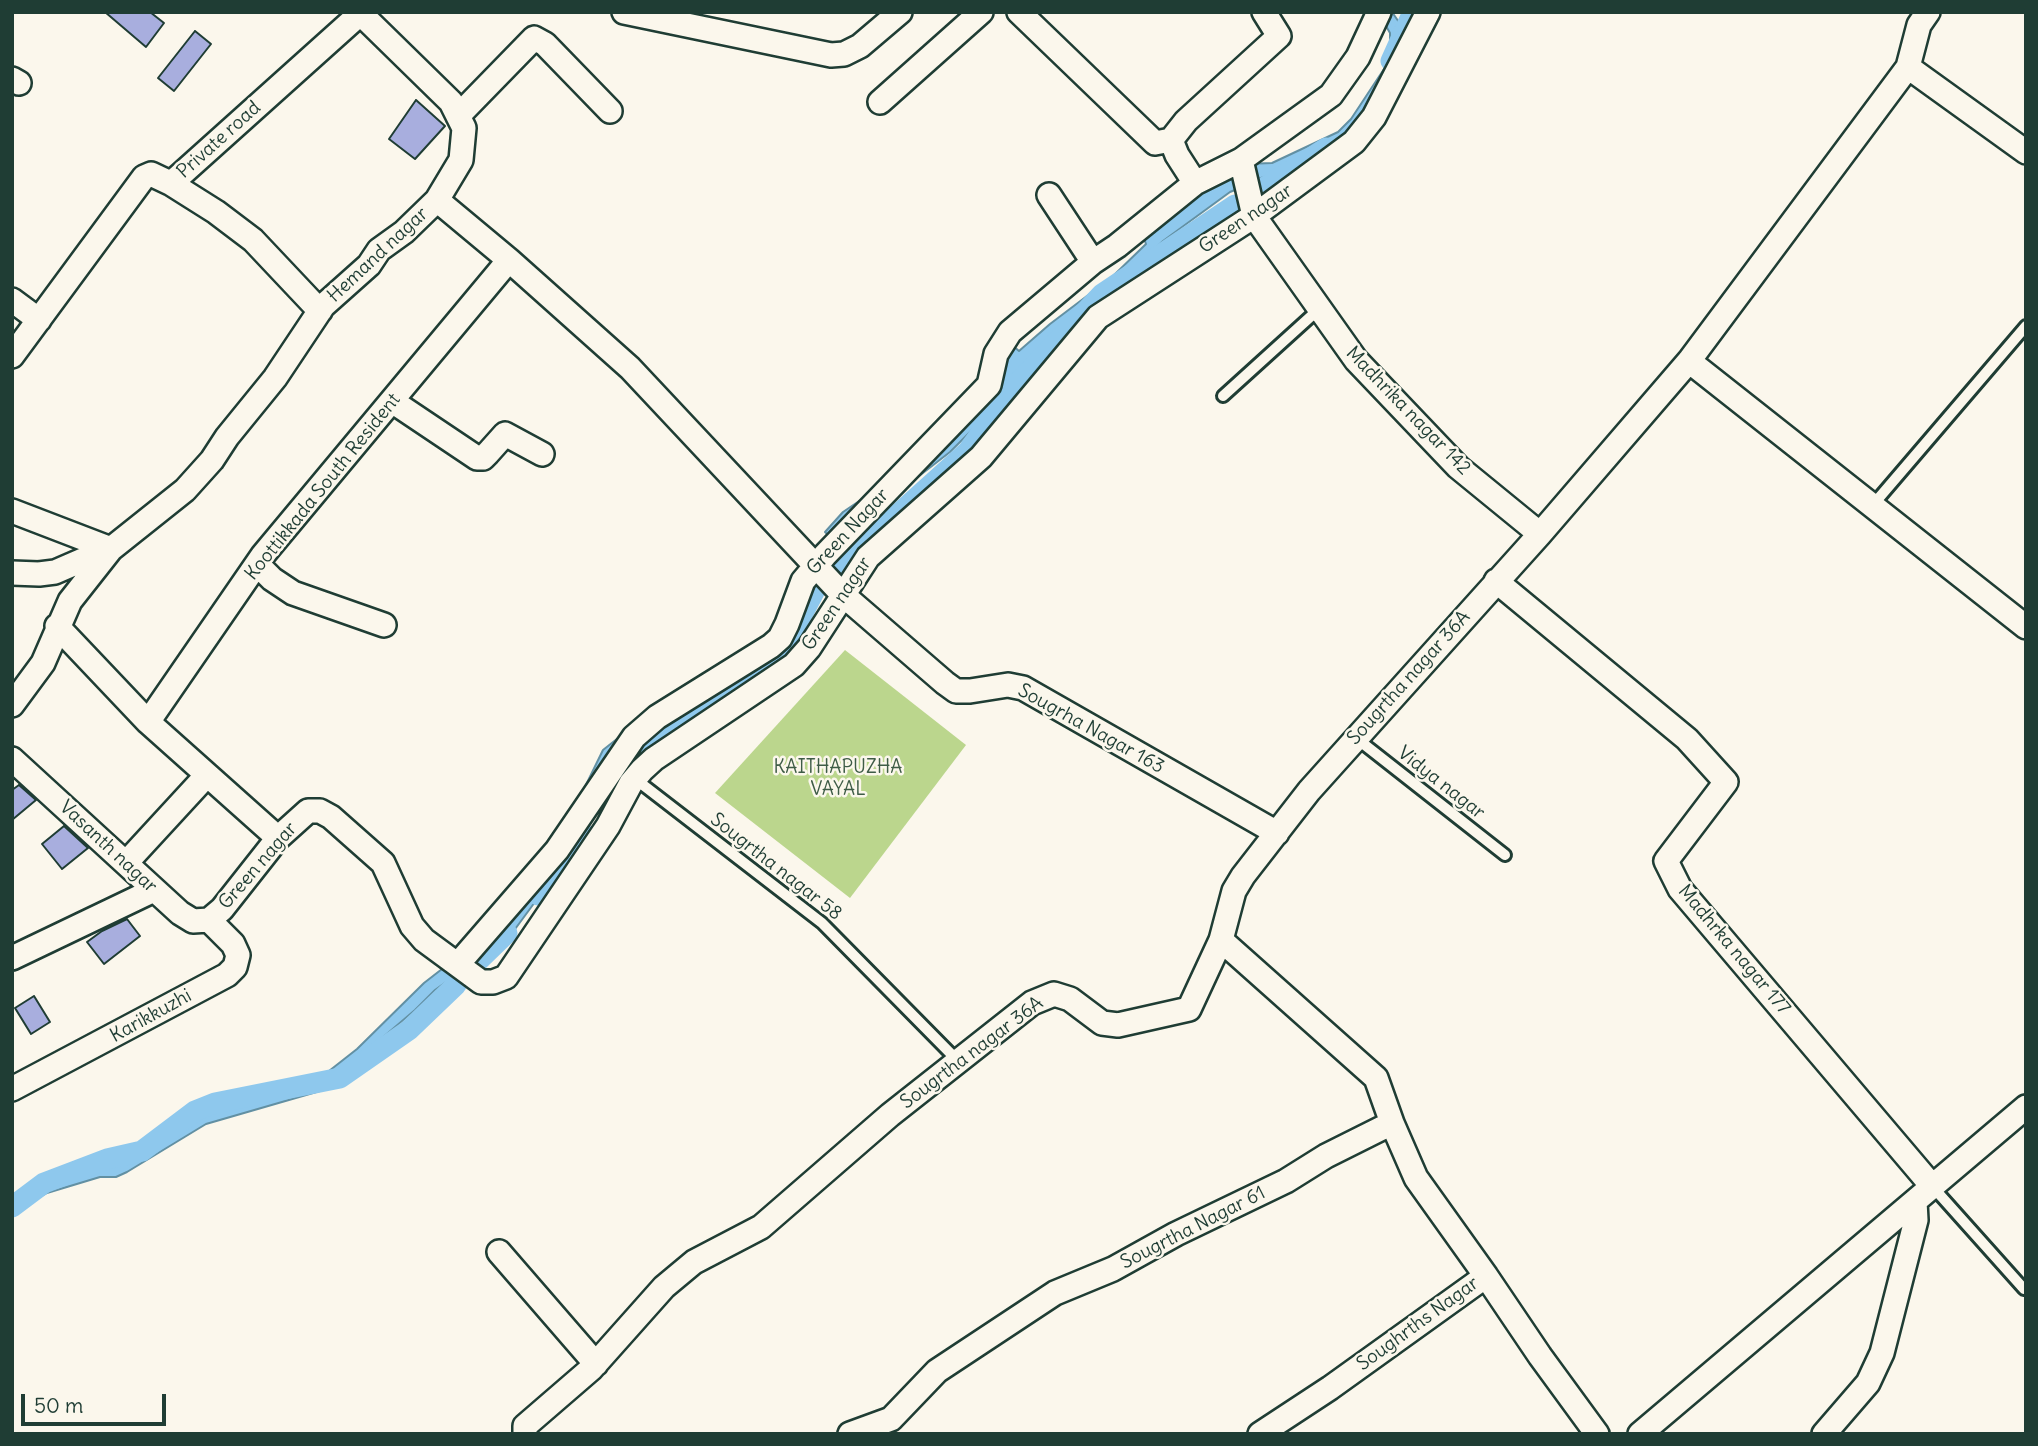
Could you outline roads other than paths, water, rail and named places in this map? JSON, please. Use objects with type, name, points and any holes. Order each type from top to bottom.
[{"type":"street","points":[[624,12],[831,55],[844,54],[860,46],[900,12]]},
{"type":"street","points":[[880,102],[981,12]]},
{"type":"street","points":[[1019,12],[1155,143],[1171,140],[1186,121],[1279,37],[1264,12]]},
{"type":"street","points":[[1241,160],[1331,95],[1358,57],[1379,12]]},
{"type":"street","name":"Green nagar","points":[[209,920],[222,909],[278,838],[308,811],[320,811],[331,817],[383,863],[412,926],[424,940],[481,982],[493,982],[506,977],[608,826],[629,774],[794,666],[809,648],[867,557],[981,457],[1098,317],[1254,216],[1354,142],[1366,130],[1428,12]]},
{"type":"street","points":[[1928,12],[1919,25],[1908,67],[2026,152]]},
{"type":"street","points":[[360,13],[451,102],[458,116],[534,38],[545,44],[610,111]]},
{"type":"street","name":"Private road","points":[[170,183],[360,13]]},
{"type":"street","name":"Sougrtha nagar 36A","points":[[525,1434],[525,1426],[596,1364],[664,1287],[694,1262],[761,1227],[890,1115],[1032,1003],[1054,994],[1070,999],[1102,1023],[1118,1026],[1189,1009],[1221,940],[1234,891],[1242,876],[1309,791],[1540,534],[1689,361],[1908,67]]},
{"type":"street","name":"Hemand nagar","points":[[111,548],[185,490],[212,460],[275,378],[320,311],[369,265],[379,250],[404,232],[437,200],[461,160],[464,128],[458,116]]},
{"type":"street","points":[[1171,140],[1195,183]]},
{"type":"street","name":"Green Nagar","points":[[458,964],[557,850],[634,737],[657,717],[771,646],[779,638],[788,624],[803,581],[989,385],[996,354],[1010,332],[1093,262],[1195,183],[1241,160]]},
{"type":"street","name":"Madhrika nagar 142","points":[[1241,160],[1254,216],[1356,360],[1458,467],[1540,534]]},
{"type":"street","name":"Private road","points":[[12,356],[144,177],[151,174],[216,212],[253,240],[320,311]]},
{"type":"street","points":[[1049,195],[1093,262]]},
{"type":"street","name":"Sougrha Nagar 163","points":[[437,200],[630,368],[842,594],[956,691],[1008,685],[1023,688],[1277,833]]},
{"type":"street","name":"Koottikkada South Resident","points":[[148,722],[257,564],[509,260]]},
{"type":"street","points":[[12,300],[39,320]]},
{"type":"street","points":[[1689,361],[2026,627]]},
{"type":"street","points":[[392,401],[477,458],[483,458],[505,434],[542,454]]},
{"type":"street","points":[[12,511],[111,548]]},
{"type":"street","points":[[12,573],[39,575],[55,572],[111,548]]},
{"type":"street","points":[[12,705],[43,663],[70,601],[111,548]]},
{"type":"street","points":[[257,564],[272,579],[293,593],[384,625]]},
{"type":"street","name":"Madhrka nagar 177","points":[[1496,581],[1687,739],[1726,782],[1667,861],[1681,889],[1924,1194]]},
{"type":"street","points":[[58,626],[148,722],[278,838]]},
{"type":"street","name":"Vasanth nagar","points":[[12,759],[180,913],[193,921],[209,920]]},
{"type":"street","points":[[126,863],[207,775]]},
{"type":"street","points":[[12,958],[154,890]]},
{"type":"street","name":"Karikkuzhi","points":[[12,1089],[227,975],[235,967],[238,955],[233,944],[209,920]]},
{"type":"street","points":[[1221,940],[1376,1078],[1416,1178],[1486,1276]]},
{"type":"street","points":[[1640,1434],[2026,1107]]},
{"type":"street","name":"Sougrtha Nagar 61","points":[[850,1434],[891,1419],[937,1371],[1055,1293],[1113,1269],[1176,1234],[1286,1181],[1326,1156],[1392,1123]]},
{"type":"street","points":[[1824,1434],[1868,1383],[1882,1353],[1924,1194]]},
{"type":"street","points":[[499,1252],[596,1364]]},
{"type":"street","name":"Soughrths Nagar","points":[[1260,1434],[1330,1388],[1486,1276],[1539,1356],[1597,1434]]},
{"type":"lane","points":[[1223,396],[1320,309]]},
{"type":"lane","points":[[1872,506],[2026,326]]},
{"type":"lane","name":"Vidya nagar","points":[[1356,738],[1505,855]]},
{"type":"lane","name":"Sougrtha nagar 58","points":[[629,774],[822,923],[958,1061]]},
{"type":"lane","points":[[1924,1194],[2024,1289]]},
{"type":"water","points":[[1378,12],[1392,12],[1403,28],[1402,46],[1387,83],[1336,151],[1250,182],[1246,164],[1272,163],[1338,132],[1351,119],[1384,69],[1390,53],[1390,33]]},
{"type":"water","points":[[1237,167],[1240,188],[1230,192],[1163,241],[1103,300],[1054,337],[1013,376],[987,415],[950,452],[825,555],[817,545],[828,535],[825,532],[843,512],[893,478],[1012,345],[1019,351],[1112,277],[1146,244],[1142,233]]},
{"type":"water","points":[[826,568],[785,647],[630,742],[546,887],[510,936],[435,990],[320,1091],[206,1124],[127,1172],[47,1193],[12,1213],[12,1199],[25,1188],[57,1175],[114,1161],[159,1138],[198,1112],[302,1084],[329,1071],[357,1049],[424,983],[460,955],[558,842],[603,750],[685,685],[742,654],[768,636]]},
{"type":"waterway","points":[[1391,61],[1413,12]]},
{"type":"waterway","points":[[1257,192],[1326,148]]},
{"type":"waterway","points":[[836,565],[887,524],[968,451],[1015,386],[1102,294],[1235,205]]},
{"type":"waterway","points":[[620,773],[628,761],[662,729],[775,666],[816,588]]},
{"type":"waterway","points":[[538,895],[582,832]]},
{"type":"waterway","points":[[474,965],[507,933]]},
{"type":"waterway","points":[[12,1207],[44,1183],[107,1159],[142,1151],[195,1111],[215,1103],[340,1078],[409,1030],[456,985]]},
{"type":"park label","name":"KAITHAPUZHA VAYAL","points":[[838,779]]}]
